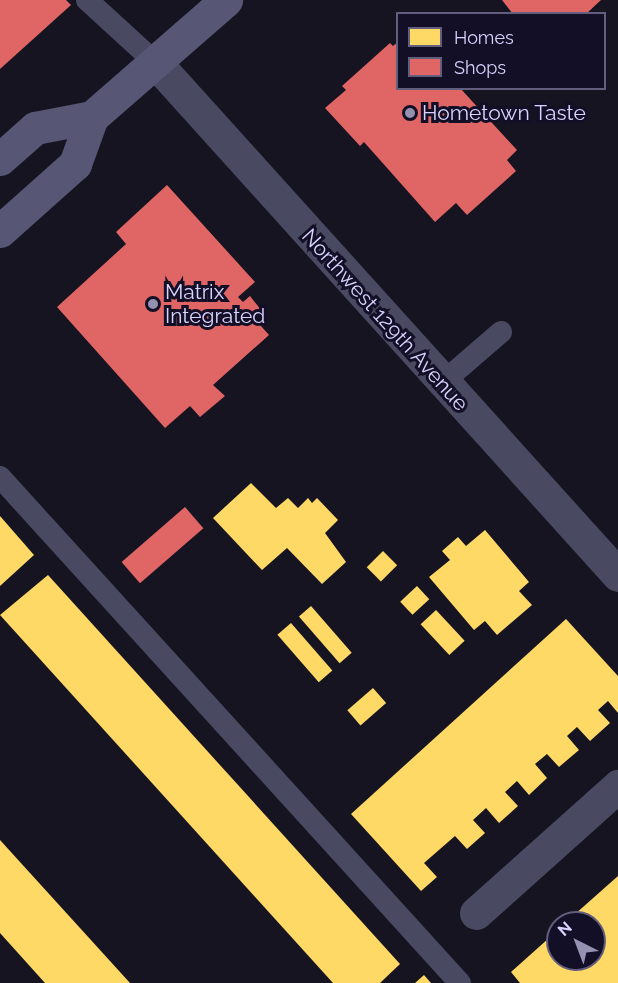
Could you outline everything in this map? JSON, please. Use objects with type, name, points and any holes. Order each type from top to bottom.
[{"type":"main road","points":[[0,231],[75,164],[92,117],[226,0]]},
{"type":"main road","points":[[0,159],[35,128],[92,117]]},
{"type":"street","name":"Northwest 129th Avenue","points":[[155,63],[618,575]]},
{"type":"street","points":[[476,913],[618,786]]},
{"type":"lane","points":[[87,0],[155,63]]},
{"type":"lane","points":[[442,383],[501,332]]},
{"type":"lane","points":[[0,477],[460,983]]},
{"type":"building: Homes","points":[[251,483],[276,508],[288,498],[298,508],[308,498],[312,503],[317,498],[338,520],[325,533],[346,562],[322,584],[287,548],[262,570],[213,518]]},
{"type":"building: Homes","points":[[0,516],[34,555],[0,586]]},
{"type":"building: Homes","points":[[485,530],[529,582],[519,591],[532,605],[497,635],[485,621],[474,630],[429,577],[450,560],[442,551],[458,537],[466,546]]},
{"type":"building: Homes","points":[[383,551],[397,565],[381,581],[367,567]]},
{"type":"building: Homes","points":[[48,575],[400,964],[380,983],[333,983],[0,615]]},
{"type":"building: Homes","points":[[417,586],[429,599],[412,615],[400,602]]},
{"type":"building: Homes","points":[[311,606],[352,653],[340,663],[299,616]]},
{"type":"building: Homes","points":[[436,610],[465,641],[449,655],[421,624]]},
{"type":"building: Homes","points":[[566,619],[618,676],[618,713],[608,701],[598,710],[610,723],[590,741],[577,727],[567,736],[579,750],[559,767],[547,754],[535,764],[547,778],[529,795],[517,781],[505,792],[518,806],[499,823],[486,808],[473,820],[485,833],[467,849],[455,836],[424,863],[437,877],[421,891],[351,814]]},
{"type":"building: Homes","points":[[291,623],[332,671],[319,682],[277,635]]},
{"type":"building: Homes","points":[[373,688],[386,703],[360,725],[347,710]]},
{"type":"building: Homes","points":[[0,840],[130,983],[45,983],[0,933]]},
{"type":"building: Homes","points":[[618,876],[618,983],[520,983],[511,972],[546,941],[546,971],[606,971],[606,911],[579,911]]},
{"type":"building: Homes","points":[[424,975],[431,983],[415,983]]},
{"type":"building: Shops","points":[[0,0],[66,0],[71,5],[0,69]]},
{"type":"building: Shops","points":[[502,0],[601,0],[588,12],[511,12]]},
{"type":"building: Shops","points":[[390,43],[393,46],[396,44],[396,90],[462,90],[517,150],[507,160],[516,171],[467,215],[456,203],[435,222],[364,142],[360,146],[325,108],[346,90],[342,86]]},
{"type":"building: Shops","points":[[167,185],[255,282],[238,297],[243,302],[250,296],[261,310],[253,317],[269,335],[213,385],[225,396],[200,417],[190,406],[165,428],[57,307],[126,244],[116,232]]},
{"type":"building: Shops","points":[[185,507],[203,528],[140,583],[122,562]]},
{"type":"place","name":"Hometown Taste","points":[[410,113]]},
{"type":"place","name":"Matrix Integrated","points":[[153,304]]}]
